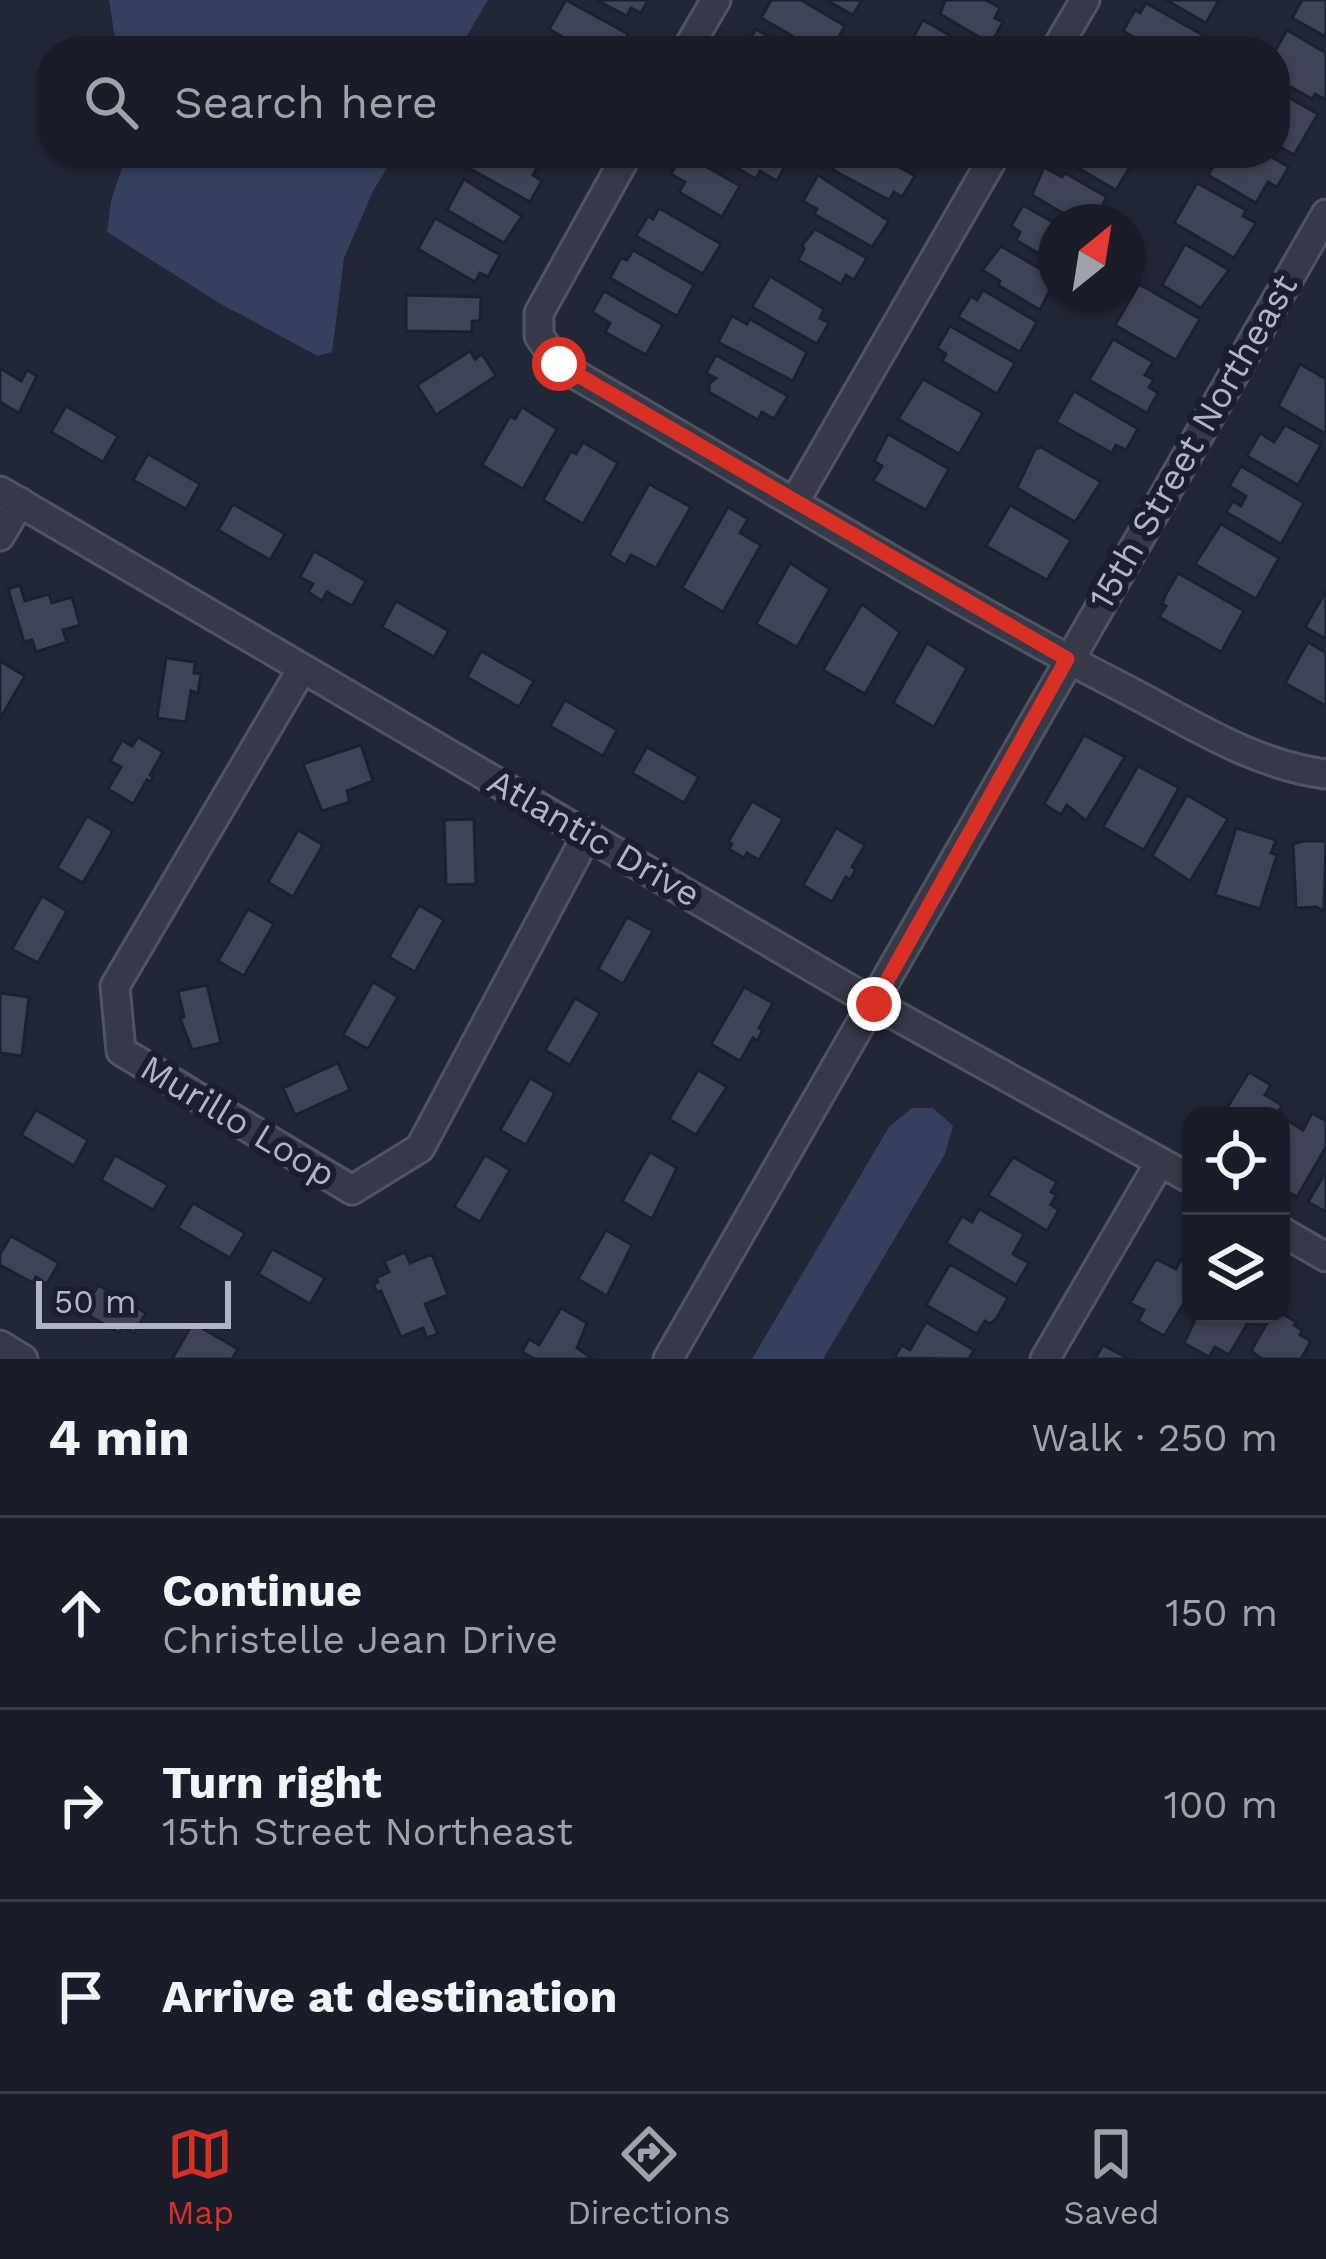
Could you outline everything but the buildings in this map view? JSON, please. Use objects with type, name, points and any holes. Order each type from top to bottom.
[{"type":"street","points":[[695,36],[716,0]]},
{"type":"street","points":[[1064,36],[1085,0]]},
{"type":"street","points":[[619,168],[539,314],[538,336],[559,364],[1067,659],[1254,756],[1293,770],[1326,773]]},
{"type":"street","points":[[795,501],[987,168]]},
{"type":"street","name":"15th Street Northeast","points":[[668,1359],[1326,214]]},
{"type":"street","points":[[0,536],[10,496]]},
{"type":"street","name":"Atlantic Drive","points":[[10,496],[874,1004],[1182,1175]]},
{"type":"street","name":"Murillo Loop","points":[[302,670],[115,986],[121,1051],[352,1190],[420,1148],[588,833]]},
{"type":"street","points":[[1045,1359],[1160,1162]]},
{"type":"street","points":[[1290,1236],[1326,1257]]},
{"type":"street","points":[[0,1345],[23,1359]]},
{"type":"water","points":[[109,0],[488,0],[467,36],[115,36]]},
{"type":"water","points":[[122,168],[387,168],[344,258],[332,352],[318,356],[221,304],[107,232]]},
{"type":"water","points":[[912,1108],[933,1108],[953,1126],[945,1154],[823,1359],[752,1359],[889,1127]]},
{"type":"route","points":[[559,364],[1067,659],[874,1004]]}]
